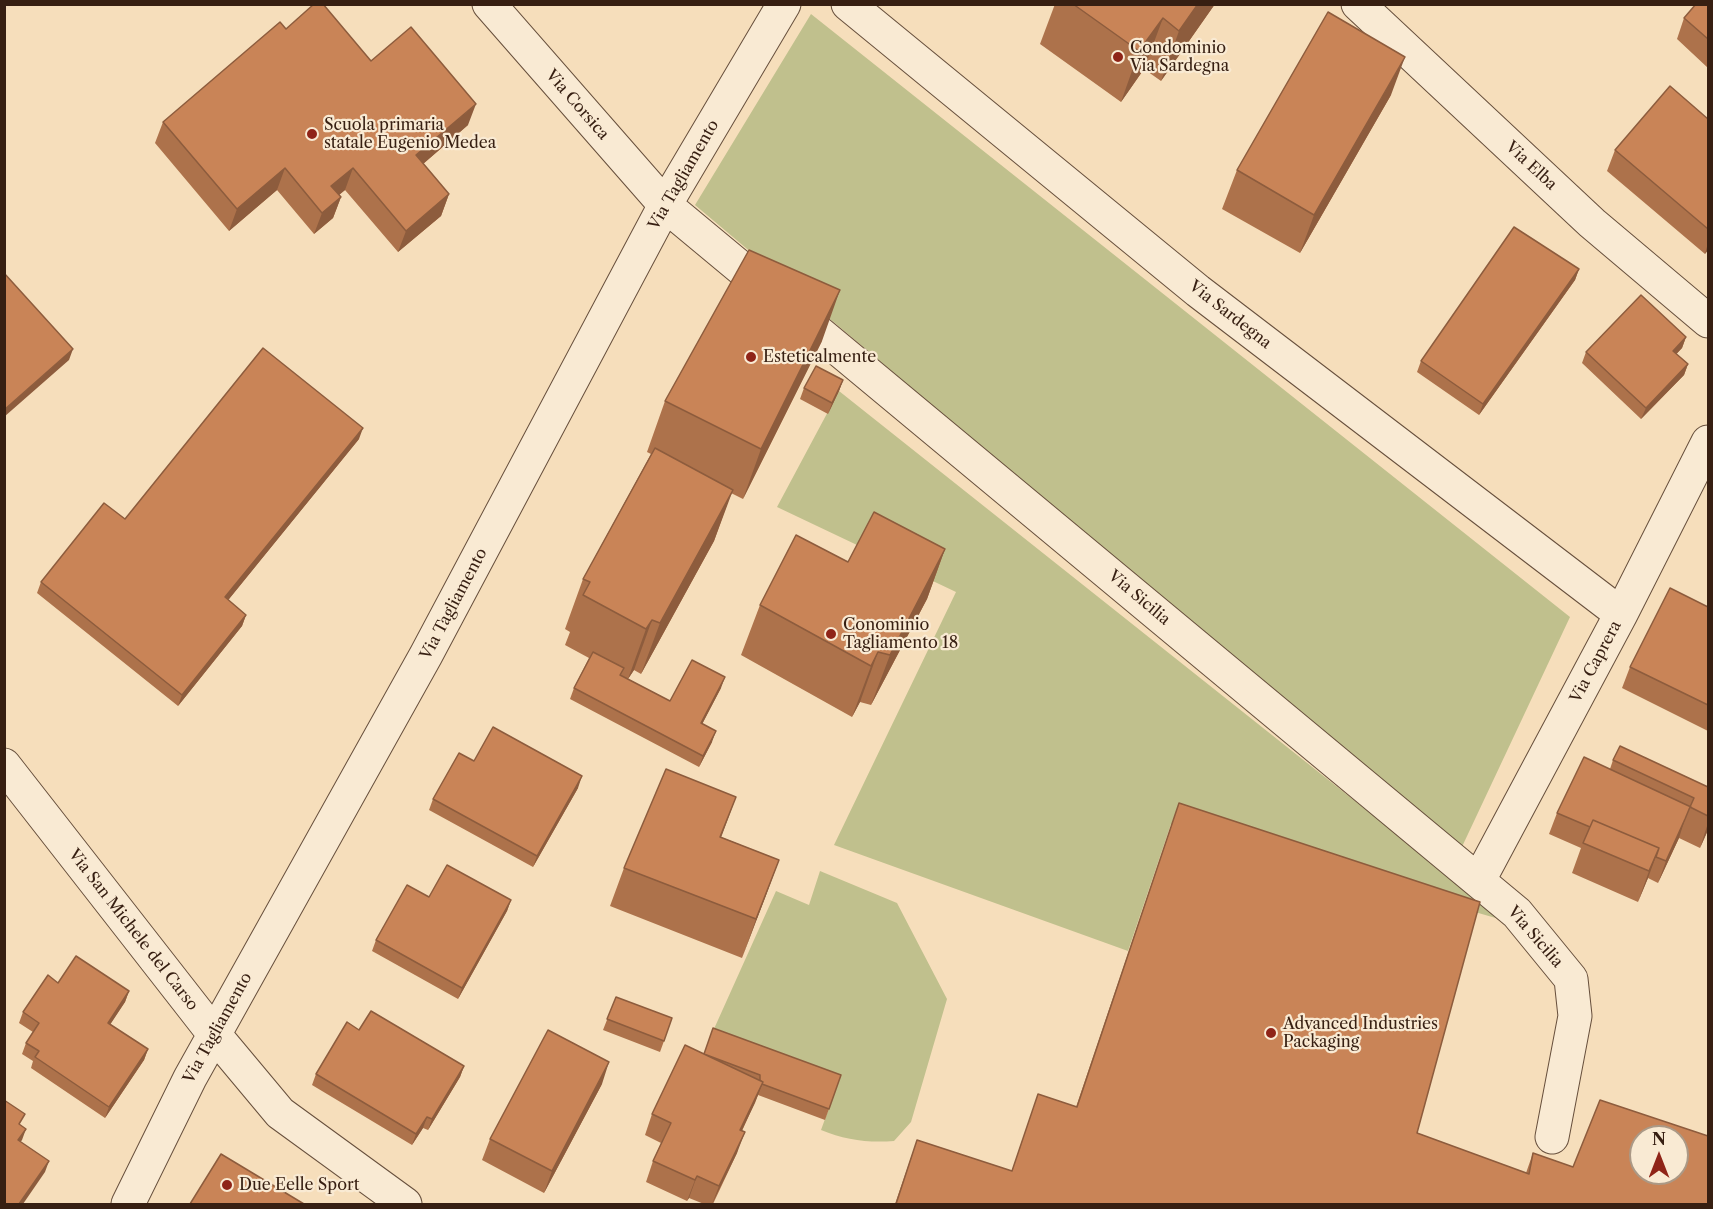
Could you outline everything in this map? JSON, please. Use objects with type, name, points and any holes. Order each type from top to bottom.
[{"type":"street","name":"Via Corsica","points":[[489,4],[665,206]]},
{"type":"street","name":"Via Tagliamento","points":[[128,1204],[190,1078],[426,655],[665,206],[784,4]]},
{"type":"street","name":"Via Sardegna","points":[[848,4],[1198,291],[1622,614]]},
{"type":"street","name":"Via Elba","points":[[1358,4],[1592,223],[1708,321]]},
{"type":"street","name":"Via Sicilia","points":[[665,206],[1517,913],[1571,979],[1575,1016],[1552,1137]]},
{"type":"street","name":"Via Caprera","points":[[1479,880],[1622,614],[1708,441]]},
{"type":"street","name":"Via San Michele del Carso","points":[[4,765],[214,1035],[280,1113],[405,1204]]},
{"type":"green space","points":[[811,14],[1570,617],[1460,851],[695,205]]},
{"type":"green space","points":[[839,391],[1506,921],[1171,824],[1128,951],[834,845],[956,592],[777,507]]},
{"type":"green space","points":[[820,871],[897,903],[947,999],[911,1122],[894,1141],[857,1140],[821,1130],[837,1086],[709,1040],[776,891],[809,905]]},
{"type":"building","name":"Scuola primaria statale Eugenio Medea","points":[[314,4],[323,4],[371,61],[411,27],[476,104],[416,155],[449,194],[406,231],[353,168],[331,186],[341,197],[322,213],[285,168],[237,209],[163,122],[280,22],[286,29]]},
{"type":"building","points":[[1073,4],[1198,4],[1179,31],[1163,18],[1139,51]]},
{"type":"building","points":[[1696,4],[1708,4],[1708,39],[1684,18]]},
{"type":"building","points":[[1328,12],[1405,57],[1314,215],[1237,170]]},
{"type":"building","points":[[1670,86],[1708,119],[1708,229],[1615,150]]},
{"type":"building","points":[[1514,227],[1579,269],[1483,404],[1421,361]]},
{"type":"building","points":[[749,250],[840,290],[761,449],[665,401]]},
{"type":"building","points":[[4,273],[73,349],[4,410]]},
{"type":"building","points":[[1641,295],[1686,337],[1673,351],[1688,364],[1646,408],[1586,352]]},
{"type":"building","points":[[263,348],[363,428],[225,597],[246,615],[182,695],[41,582],[104,503],[125,519]]},
{"type":"building","points":[[816,366],[843,380],[832,403],[804,388]]},
{"type":"building","points":[[655,448],[733,490],[660,623],[652,620],[646,629],[583,595],[590,582],[583,579]]},
{"type":"building","points":[[874,512],[945,549],[890,655],[878,652],[871,666],[760,605],[796,535],[848,562]]},
{"type":"building","points":[[1670,588],[1708,607],[1708,705],[1630,667]]},
{"type":"building","points":[[593,652],[624,668],[620,675],[670,701],[692,660],[725,677],[701,723],[716,731],[703,756],[574,688]]},
{"type":"building","points":[[493,727],[582,776],[537,856],[433,799],[459,753],[474,761]]},
{"type":"building","points":[[1620,746],[1708,787],[1708,816],[1690,807],[1694,798],[1613,760]]},
{"type":"building","points":[[1584,757],[1691,807],[1666,861],[1656,857],[1659,848],[1593,820],[1590,827],[1557,813]]},
{"type":"building","points":[[666,769],[736,797],[720,837],[779,860],[756,919],[624,868]]},
{"type":"building","name":"Advanced Industries Packaging","points":[[1179,803],[1480,902],[1417,1133],[1529,1174],[1533,1153],[1573,1167],[1600,1100],[1675,1125],[1629,1125],[1629,1185],[1689,1185],[1689,1130],[1708,1136],[1708,1204],[896,1204],[917,1140],[1012,1171],[1038,1094],[1077,1107]]},
{"type":"building","points":[[1593,820],[1659,848],[1649,871],[1583,843]]},
{"type":"building","points":[[447,865],[511,900],[462,988],[376,940],[407,885],[429,897]]},
{"type":"building","points":[[76,956],[129,991],[108,1023],[148,1049],[109,1107],[35,1057],[39,1051],[26,1043],[39,1023],[23,1012],[48,975],[58,983]]},
{"type":"building","points":[[616,997],[672,1018],[664,1041],[607,1019]]},
{"type":"building","points":[[371,1011],[464,1066],[432,1119],[427,1117],[416,1134],[316,1074],[347,1022],[359,1030]]},
{"type":"building","points":[[713,1028],[841,1075],[829,1109],[762,1084],[760,1075],[704,1054]]},
{"type":"building","points":[[548,1030],[609,1062],[552,1171],[490,1139]]},
{"type":"building","points":[[685,1045],[763,1082],[740,1130],[745,1132],[719,1186],[697,1176],[695,1180],[653,1161],[671,1123],[652,1114]]},
{"type":"building","points":[[4,1100],[25,1114],[19,1124],[26,1129],[18,1140],[49,1161],[19,1204],[4,1204]]},
{"type":"building","name":"Due Eelle Sport","points":[[221,1154],[304,1204],[190,1204]]},
{"type":"place","name":"Condominio Via Sardegna","points":[[1118,57]]},
{"type":"place","name":"Scuola primaria statale Eugenio Medea","points":[[312,134]]},
{"type":"place","name":"Esteticalmente","points":[[751,357]]},
{"type":"place","name":"Conominio Tagliamento 18","points":[[831,634]]},
{"type":"place","name":"Advanced Industries Packaging","points":[[1271,1033]]},
{"type":"place","name":"Due Eelle Sport","points":[[227,1185]]}]
